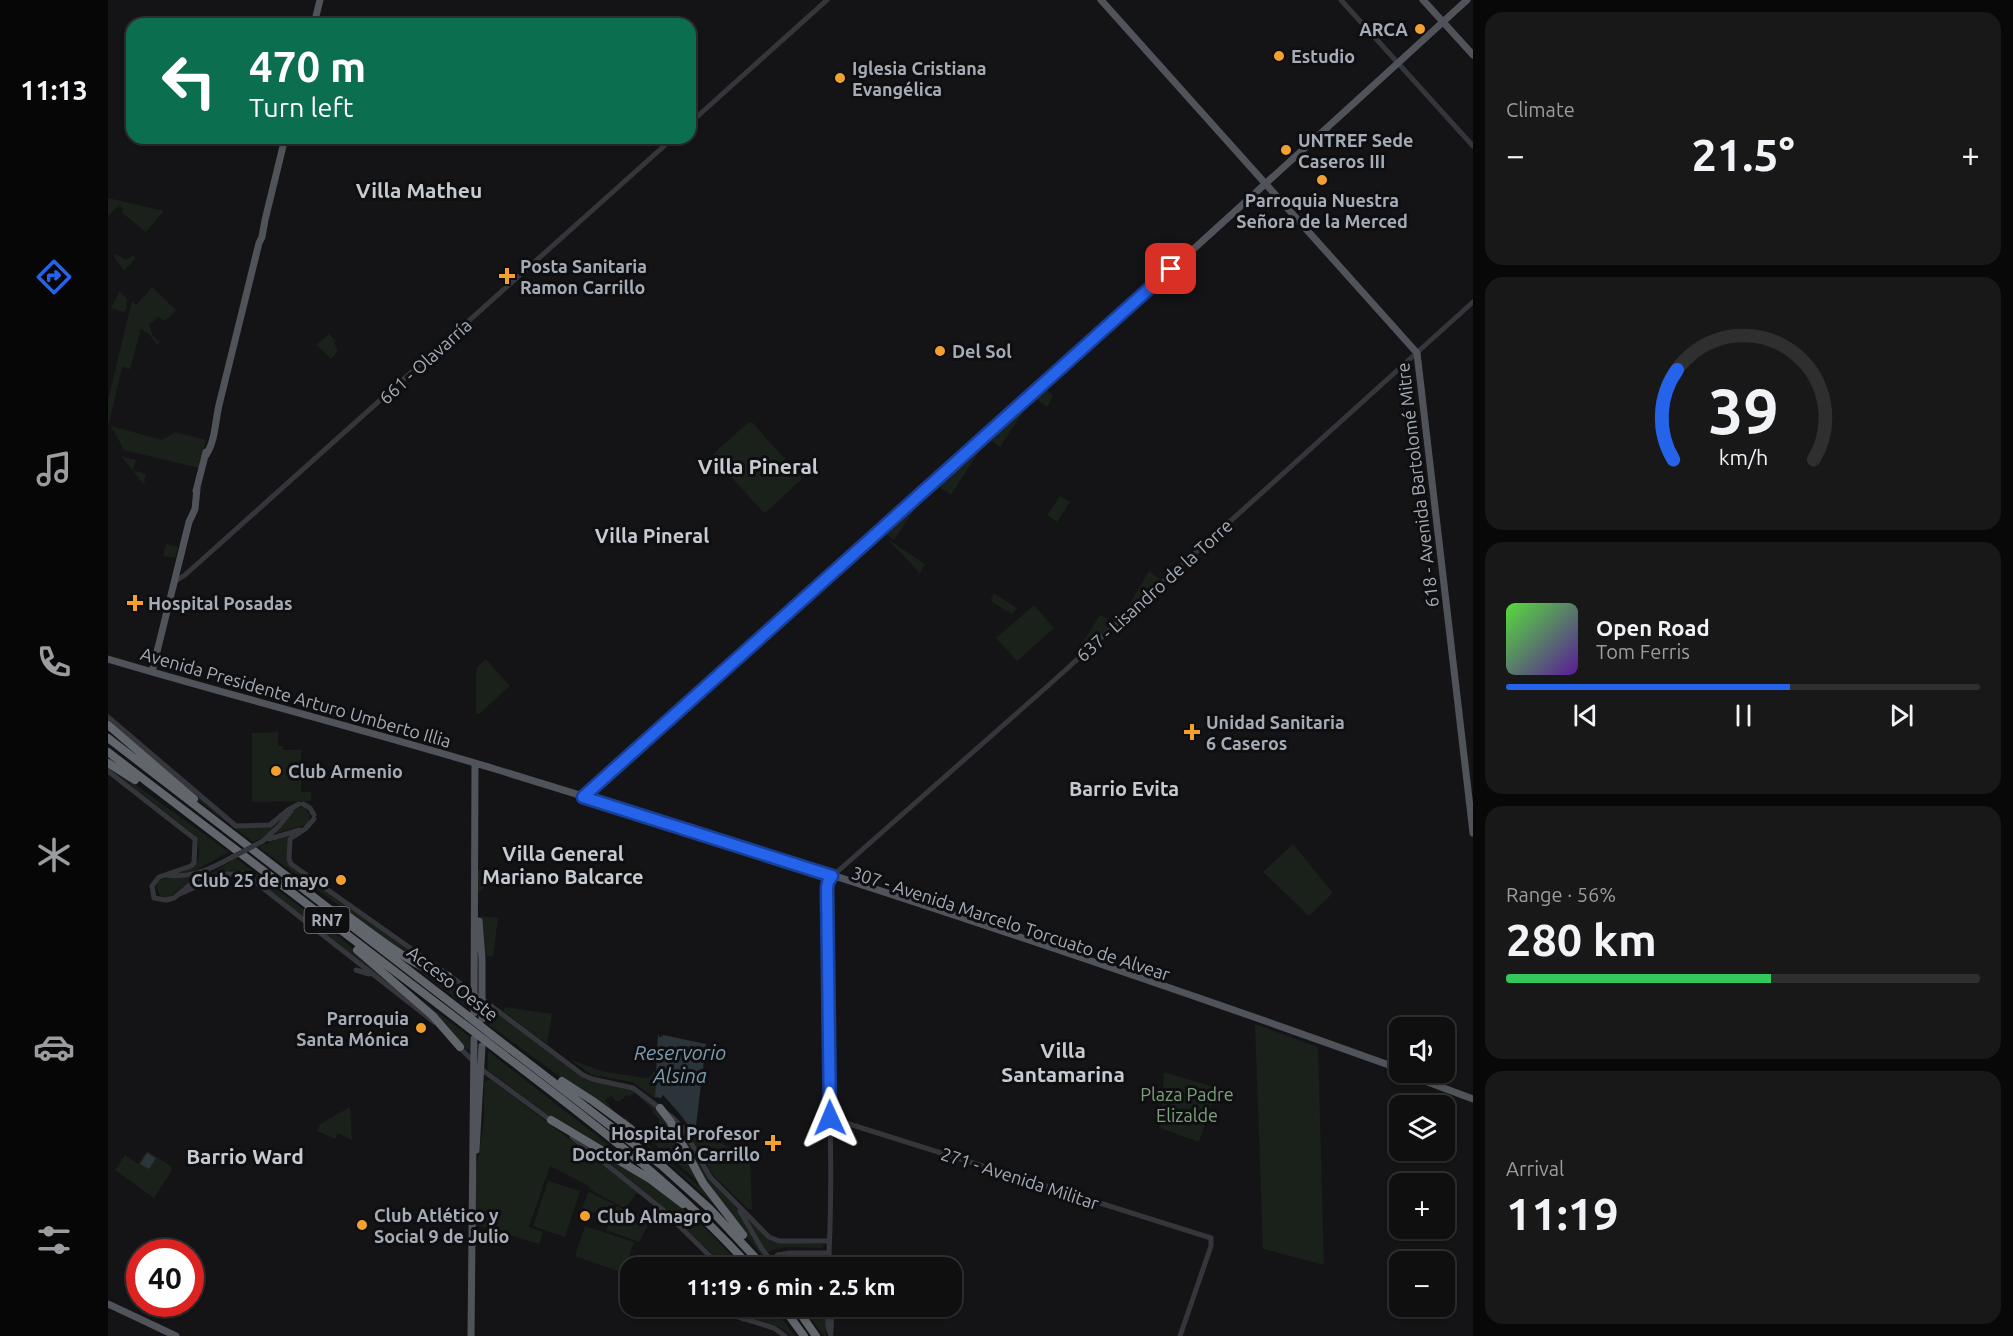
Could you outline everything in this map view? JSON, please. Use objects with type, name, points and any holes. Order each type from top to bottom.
[{"type":"highway","points":[[108,725],[244,843]]},
{"type":"highway","name":"Acceso Oeste","points":[[108,738],[471,1014],[492,1035],[662,1164],[726,1225],[755,1257]]},
{"type":"highway","name":"Acceso Oeste","points":[[108,752],[469,1028],[486,1046],[644,1164],[678,1193],[741,1257]]},
{"type":"highway","points":[[108,763],[186,812]]},
{"type":"highway","points":[[300,886],[326,900],[409,958],[448,976]]},
{"type":"highway","points":[[327,920],[433,1016],[460,1047]]},
{"type":"highway","points":[[519,1054],[593,1101],[631,1129]]},
{"type":"highway","points":[[660,1108],[670,1121],[703,1183],[757,1257]]},
{"type":"highway","points":[[551,1120],[650,1179],[727,1241]]},
{"type":"highway","points":[[790,1317],[804,1336]]},
{"type":"highway","points":[[803,1317],[816,1336]]},
{"type":"main road","points":[[316,18],[320,0]]},
{"type":"main road","name":"618 - Avenida Bartolomé Mitre","points":[[1101,0],[1417,353],[1473,833]]},
{"type":"main road","points":[[1423,0],[1473,55]]},
{"type":"main road","points":[[582,799],[1467,0]]},
{"type":"main road","points":[[152,672],[189,522],[197,500],[197,489],[210,448],[225,372],[233,352],[243,302],[259,243],[259,233],[265,220],[284,144]]},
{"type":"main road","name":"Avenida Presidente Arturo Umberto Illia","points":[[108,659],[476,764]]},
{"type":"main road","points":[[476,764],[476,913],[478,996],[482,1018]]},
{"type":"main road","name":"307 - Avenida Marcelo Torcuato de Alvear","points":[[476,764],[487,770],[831,878],[1250,1015],[1389,1067]]},
{"type":"main road","name":"307 - Avenida Marcelo Torcuato de Alvear","points":[[476,764],[494,765],[582,799]]},
{"type":"main road","points":[[471,1014],[478,996]]},
{"type":"main road","points":[[471,1336],[474,1039]]},
{"type":"main road","points":[[472,1176],[478,1134],[481,1069],[486,1046]]},
{"type":"main road","name":"307 - Avenida Marcelo Torcuato de Alvear","points":[[1432,1083],[1473,1098]]},
{"type":"main road","name":"307 - Avenida Marcelo Torcuato de Alvear","points":[[1436,1083],[1473,1098]]},
{"type":"main road","points":[[108,1304],[176,1336]]},
{"type":"street","points":[[696,118],[827,0]]},
{"type":"street","points":[[1341,0],[1473,146]]},
{"type":"street","name":"661 - Olavarría","points":[[174,582],[185,575],[666,144]]},
{"type":"street","name":"637 - Lisandro de la Torre","points":[[831,878],[1050,684],[1473,302]]},
{"type":"street","points":[[108,717],[237,826],[270,825],[299,805],[310,808],[314,817],[305,830],[290,839],[291,864],[478,996],[583,1075],[629,1086],[660,1108],[679,1123],[710,1178],[772,1239],[830,1241]]},
{"type":"street","points":[[108,771],[195,839],[194,863],[163,875],[152,885],[151,892],[154,898],[166,900],[224,874],[245,874],[428,1017],[481,1069],[551,1120],[662,1209],[711,1257]]},
{"type":"street","points":[[263,841],[299,805]]},
{"type":"street","points":[[163,875],[185,877],[208,870],[263,841],[305,830]]},
{"type":"street","points":[[180,894],[208,870]]},
{"type":"street","points":[[829,1257],[830,1118],[826,926],[827,884],[831,878]]},
{"type":"street","points":[[356,970],[373,975]]},
{"type":"street","name":"271 - Avenida Militar","points":[[830,1118],[1211,1238],[1211,1246],[1180,1336]]},
{"type":"street","points":[[735,1202],[768,1257]]},
{"type":"street","points":[[775,1257],[806,1252],[829,1253]]},
{"type":"street","points":[[806,1252],[812,1257]]},
{"type":"street","points":[[738,1317],[774,1328],[785,1336]]},
{"type":"street","points":[[830,1317],[830,1335]]},
{"type":"green space","points":[[108,198],[164,211],[146,232],[121,212],[123,209],[119,205],[109,216]]},
{"type":"green space","points":[[116,254],[126,260],[133,255],[136,258],[124,271],[114,257]]},
{"type":"green space","points":[[152,287],[176,310],[165,321],[158,317],[149,325],[153,336],[160,342],[157,345],[149,334],[141,329],[130,369],[122,367],[108,427],[108,400],[132,301],[136,305]]},
{"type":"green space","points":[[120,291],[127,299],[127,308],[124,312],[111,308]]},
{"type":"green space","points":[[329,334],[336,341],[334,343],[338,351],[331,359],[316,345]]},
{"type":"green space","points":[[1044,387],[1053,396],[1047,407],[1033,397]]},
{"type":"green space","points":[[1023,407],[1025,409],[1000,447],[989,439]]},
{"type":"green space","points":[[749,422],[753,423],[801,477],[801,480],[766,512],[763,512],[713,457],[713,454]]},
{"type":"green space","points":[[111,426],[162,440],[175,432],[206,440],[199,468],[124,450]]},
{"type":"green space","points":[[981,445],[983,446],[951,495],[937,485]]},
{"type":"green space","points":[[121,456],[136,460],[133,470],[146,474],[144,485]]},
{"type":"green space","points":[[1060,496],[1070,502],[1057,522],[1047,515]]},
{"type":"green space","points":[[912,507],[915,509],[894,540],[884,532]]},
{"type":"green space","points":[[886,538],[925,564],[920,573]]},
{"type":"green space","points":[[166,544],[178,547],[175,558],[163,556]]},
{"type":"green space","points":[[1149,571],[1161,580],[1130,608],[1128,607]]},
{"type":"green space","points":[[994,593],[1017,608],[1012,614],[993,603],[991,599]]},
{"type":"green space","points":[[1034,605],[1054,628],[1017,661],[996,638]]},
{"type":"green space","points":[[1100,615],[1115,623],[1085,650],[1081,645]]},
{"type":"green space","points":[[486,659],[510,686],[479,714],[476,713],[477,667]]},
{"type":"green space","name":"Club Armenio","points":[[278,732],[278,746],[283,746],[283,750],[301,750],[301,792],[311,792],[311,801],[252,802],[252,733]]},
{"type":"green space","points":[[129,739],[237,828],[270,827],[282,819],[266,836],[253,842],[191,795]]},
{"type":"green space","points":[[108,765],[229,852],[194,871],[177,874],[190,868],[197,861],[199,851],[196,836]]},
{"type":"green space","points":[[304,807],[310,815],[308,824],[274,834],[296,808]]},
{"type":"green space","points":[[289,835],[287,862],[434,968],[405,953],[258,847]]},
{"type":"green space","points":[[1293,844],[1333,893],[1309,916],[1263,872]]},
{"type":"green space","points":[[236,858],[337,935],[431,1017],[243,872],[222,872],[188,888]]},
{"type":"green space","points":[[477,869],[500,874],[478,893]]},
{"type":"green space","points":[[200,874],[168,898],[161,896],[156,889],[158,881],[162,879]]},
{"type":"green space","points":[[481,916],[498,918],[493,957],[484,955]]},
{"type":"green space","points":[[381,942],[407,960],[454,983],[471,996],[471,1010]]},
{"type":"green space","points":[[394,979],[469,1036],[471,1049],[467,1050],[456,1041]]},
{"type":"green space","points":[[488,1007],[512,1022],[587,1080],[624,1086],[654,1105],[667,1119],[679,1146],[683,1148],[702,1185],[651,1141],[651,1136],[660,1120],[635,1093],[628,1097],[627,1095],[620,1101],[616,1101],[611,1096],[605,1100],[617,1115],[621,1115],[620,1118],[623,1120],[626,1118],[634,1128],[632,1129],[489,1025]]},
{"type":"green space","points":[[505,1007],[552,1014],[547,1044],[503,1011]]},
{"type":"green space","points":[[1255,1024],[1318,1047],[1324,1265],[1263,1249]]},
{"type":"green space","points":[[488,1051],[660,1185],[610,1152],[611,1149],[605,1148],[553,1119],[488,1070]]},
{"type":"green space","points":[[573,1060],[601,1071],[645,1078],[656,1072],[655,1098],[633,1082],[592,1075]]},
{"type":"green space","name":"Plaza Padre Elizalde","points":[[1164,1072],[1217,1088],[1199,1142],[1160,1128]]},
{"type":"green space","points":[[490,1079],[638,1191],[627,1207],[622,1207],[591,1190],[589,1186],[550,1166],[529,1227],[543,1232],[539,1244],[477,1225],[474,1221],[476,1171],[484,1120],[484,1082]]},
{"type":"green space","points":[[588,1099],[652,1147],[713,1198],[726,1216],[675,1168]]},
{"type":"green space","points":[[350,1107],[352,1140],[338,1133],[335,1139],[317,1131],[320,1124]]},
{"type":"green space","points":[[670,1118],[680,1127],[707,1175],[738,1210],[764,1254],[762,1256],[704,1182]]},
{"type":"green space","points":[[695,1132],[750,1156],[752,1209],[748,1209],[713,1175],[691,1136]]},
{"type":"green space","points":[[576,1137],[663,1192],[696,1219],[733,1257],[716,1257],[659,1203]]},
{"type":"green space","points":[[147,1151],[171,1166],[172,1170],[154,1198],[115,1170],[125,1155],[138,1164]]},
{"type":"green space","points":[[548,1181],[580,1191],[565,1237],[533,1226]]},
{"type":"green space","points":[[589,1192],[614,1204],[607,1219],[582,1207]]},
{"type":"green space","points":[[617,1206],[649,1222],[639,1242],[606,1230]]},
{"type":"green space","points":[[747,1218],[772,1242],[822,1244],[824,1247],[789,1247],[767,1253]]},
{"type":"green space","points":[[585,1226],[634,1242],[629,1257],[620,1257],[620,1272],[575,1256]]},
{"type":"green space","points":[[749,1317],[781,1317],[795,1336],[790,1336],[776,1326]]},
{"type":"green space","points":[[810,1317],[825,1317],[826,1336]]},
{"type":"water","name":"Reservorio Alsina","points":[[658,1034],[660,1038],[663,1035],[706,1044],[695,1134],[663,1095],[661,1098],[655,1097]]},
{"type":"water","points":[[147,1153],[156,1158],[149,1169],[140,1164]]},
{"type":"place","name":"ARCA","points":[[1420,29]]},
{"type":"place","name":"Estudio","points":[[1279,56]]},
{"type":"place","name":"Iglesia Cristiana Evangélica","points":[[840,78]]},
{"type":"place","name":"UNTREF Sede Caseros III","points":[[1286,150]]},
{"type":"place","name":"Parroquia Nuestra Señora de la Merced","points":[[1322,180]]},
{"type":"place","name":"Posta Sanitaria Ramon Carrillo","points":[[507,276]]},
{"type":"place","name":"Del Sol","points":[[940,351]]},
{"type":"place","name":"Hospital Posadas","points":[[135,603]]},
{"type":"place","name":"Unidad Sanitaria 6 Caseros","points":[[1192,732]]},
{"type":"place","name":"Club Armenio","points":[[276,771]]},
{"type":"place","name":"Club 25 de mayo","points":[[341,880]]},
{"type":"place","name":"Parroquia Santa Mónica","points":[[421,1028]]},
{"type":"place","name":"Hospital Profesor Doctor Ramón Carrillo","points":[[773,1143]]},
{"type":"place","name":"Club Almagro","points":[[585,1216]]},
{"type":"place","name":"Club Atlético y Social 9 de Julio","points":[[362,1225]]},
{"type":"district","name":"Villa Matheu","points":[[419,190]]},
{"type":"district","name":"Villa Pineral","points":[[758,466]]},
{"type":"district","name":"Villa Pineral","points":[[652,535]]},
{"type":"district","name":"Barrio Evita","points":[[1124,788]]},
{"type":"district","name":"Villa General Mariano Balcarce","points":[[563,864]]},
{"type":"district","name":"Villa Santamarina","points":[[1063,1062]]},
{"type":"district","name":"Barrio Ward","points":[[245,1156]]},
{"type":"route","points":[[830,1118],[826,926],[827,888],[832,876],[583,797],[1171,269]]}]
